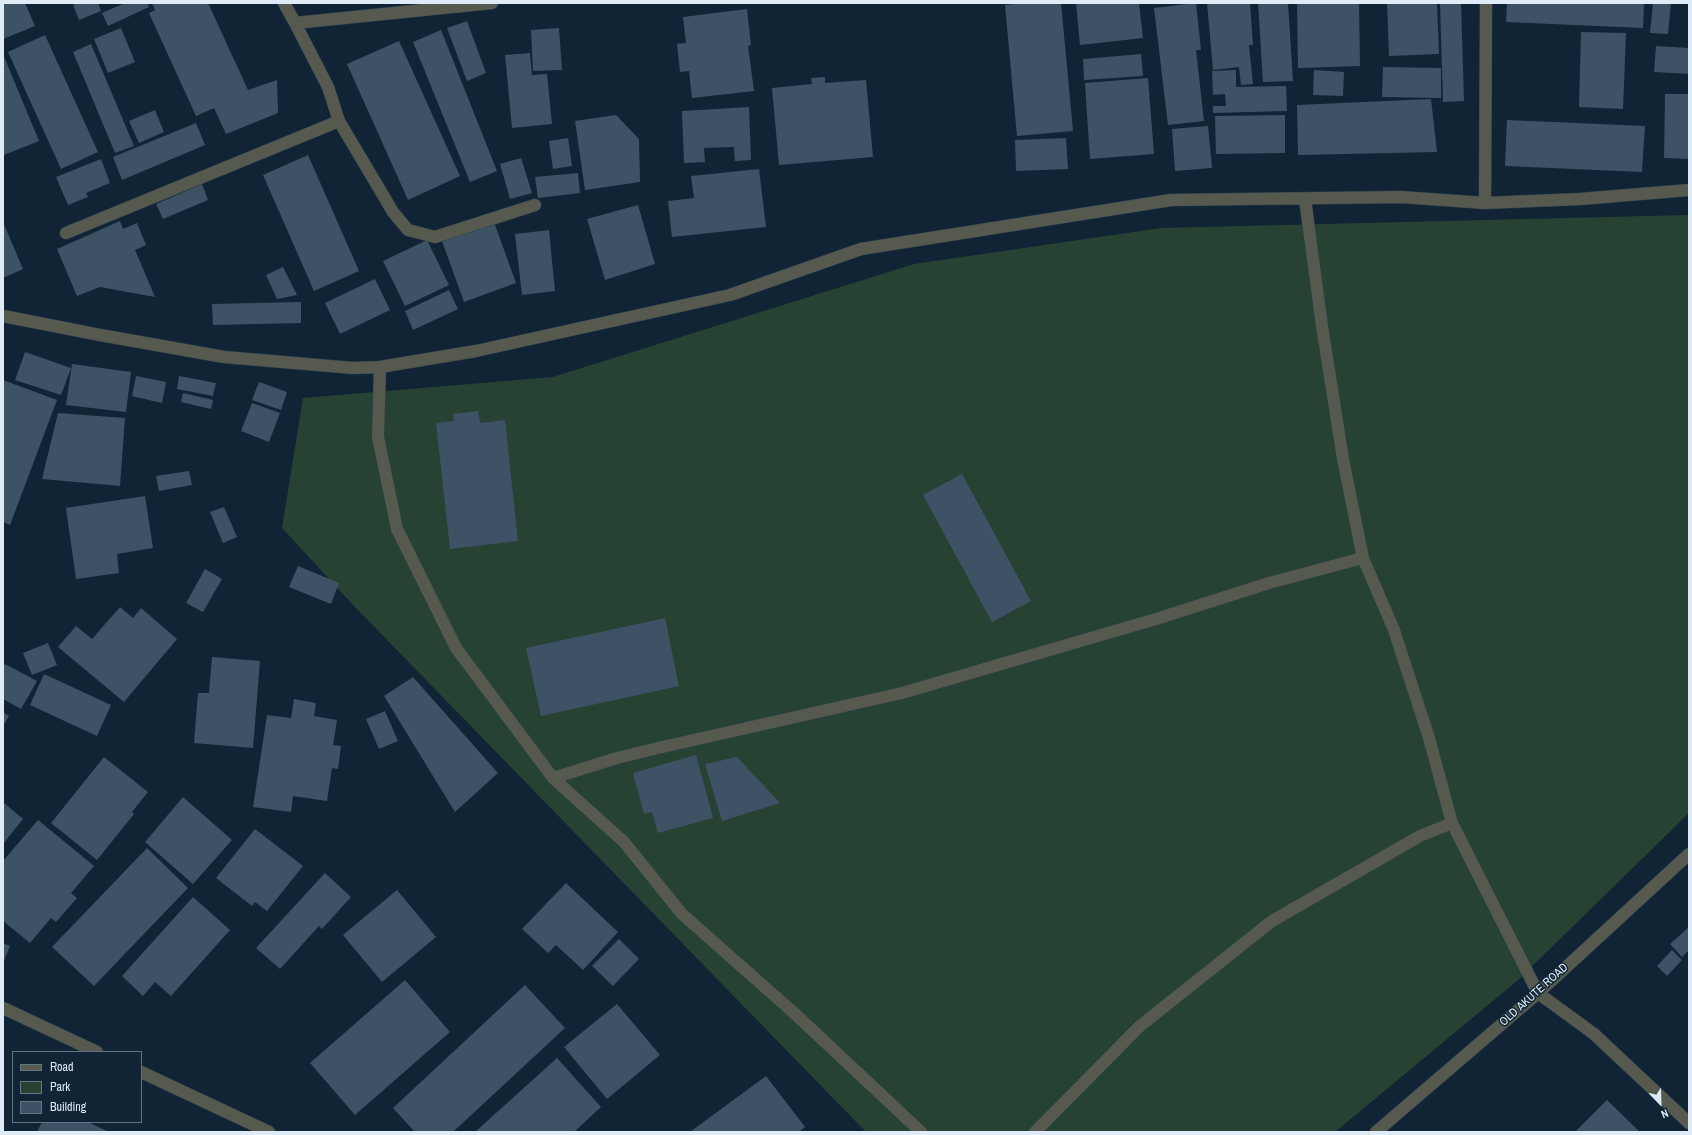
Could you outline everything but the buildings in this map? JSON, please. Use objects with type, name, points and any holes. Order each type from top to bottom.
[{"type":"street","points":[[284,3],[328,87],[339,122],[393,212],[408,230],[435,237],[535,205]]},
{"type":"street","points":[[295,22],[492,3]]},
{"type":"street","points":[[1485,203],[1486,3]]},
{"type":"street","points":[[66,233],[339,122]]},
{"type":"street","points":[[3,316],[224,357],[353,368],[380,367],[476,351],[730,295],[861,249],[1171,200],[1402,197],[1485,203],[1580,199],[1689,190]]},
{"type":"street","points":[[1305,199],[1323,334],[1343,459],[1363,558],[1394,630],[1429,738],[1452,823],[1538,993],[1594,1034],[1689,1123]]},
{"type":"street","points":[[380,367],[378,437],[397,529],[456,648],[553,778],[624,842],[682,914],[793,1012],[921,1132]]},
{"type":"street","points":[[553,778],[617,758],[658,748],[902,693],[1156,619],[1269,583],[1363,558]]},
{"type":"street","points":[[1035,1132],[1140,1026],[1272,921],[1420,836],[1452,823]]},
{"type":"street","name":"OLD AKUTE ROAD","points":[[1376,1132],[1538,993],[1689,854]]},
{"type":"street","points":[[3,1008],[95,1051]]},
{"type":"street","points":[[142,1072],[269,1132]]},
{"type":"green space","points":[[1689,215],[1689,813],[1517,981],[1335,1132],[866,1132],[354,606],[282,528],[303,398],[553,377],[914,264],[1161,228]]}]
